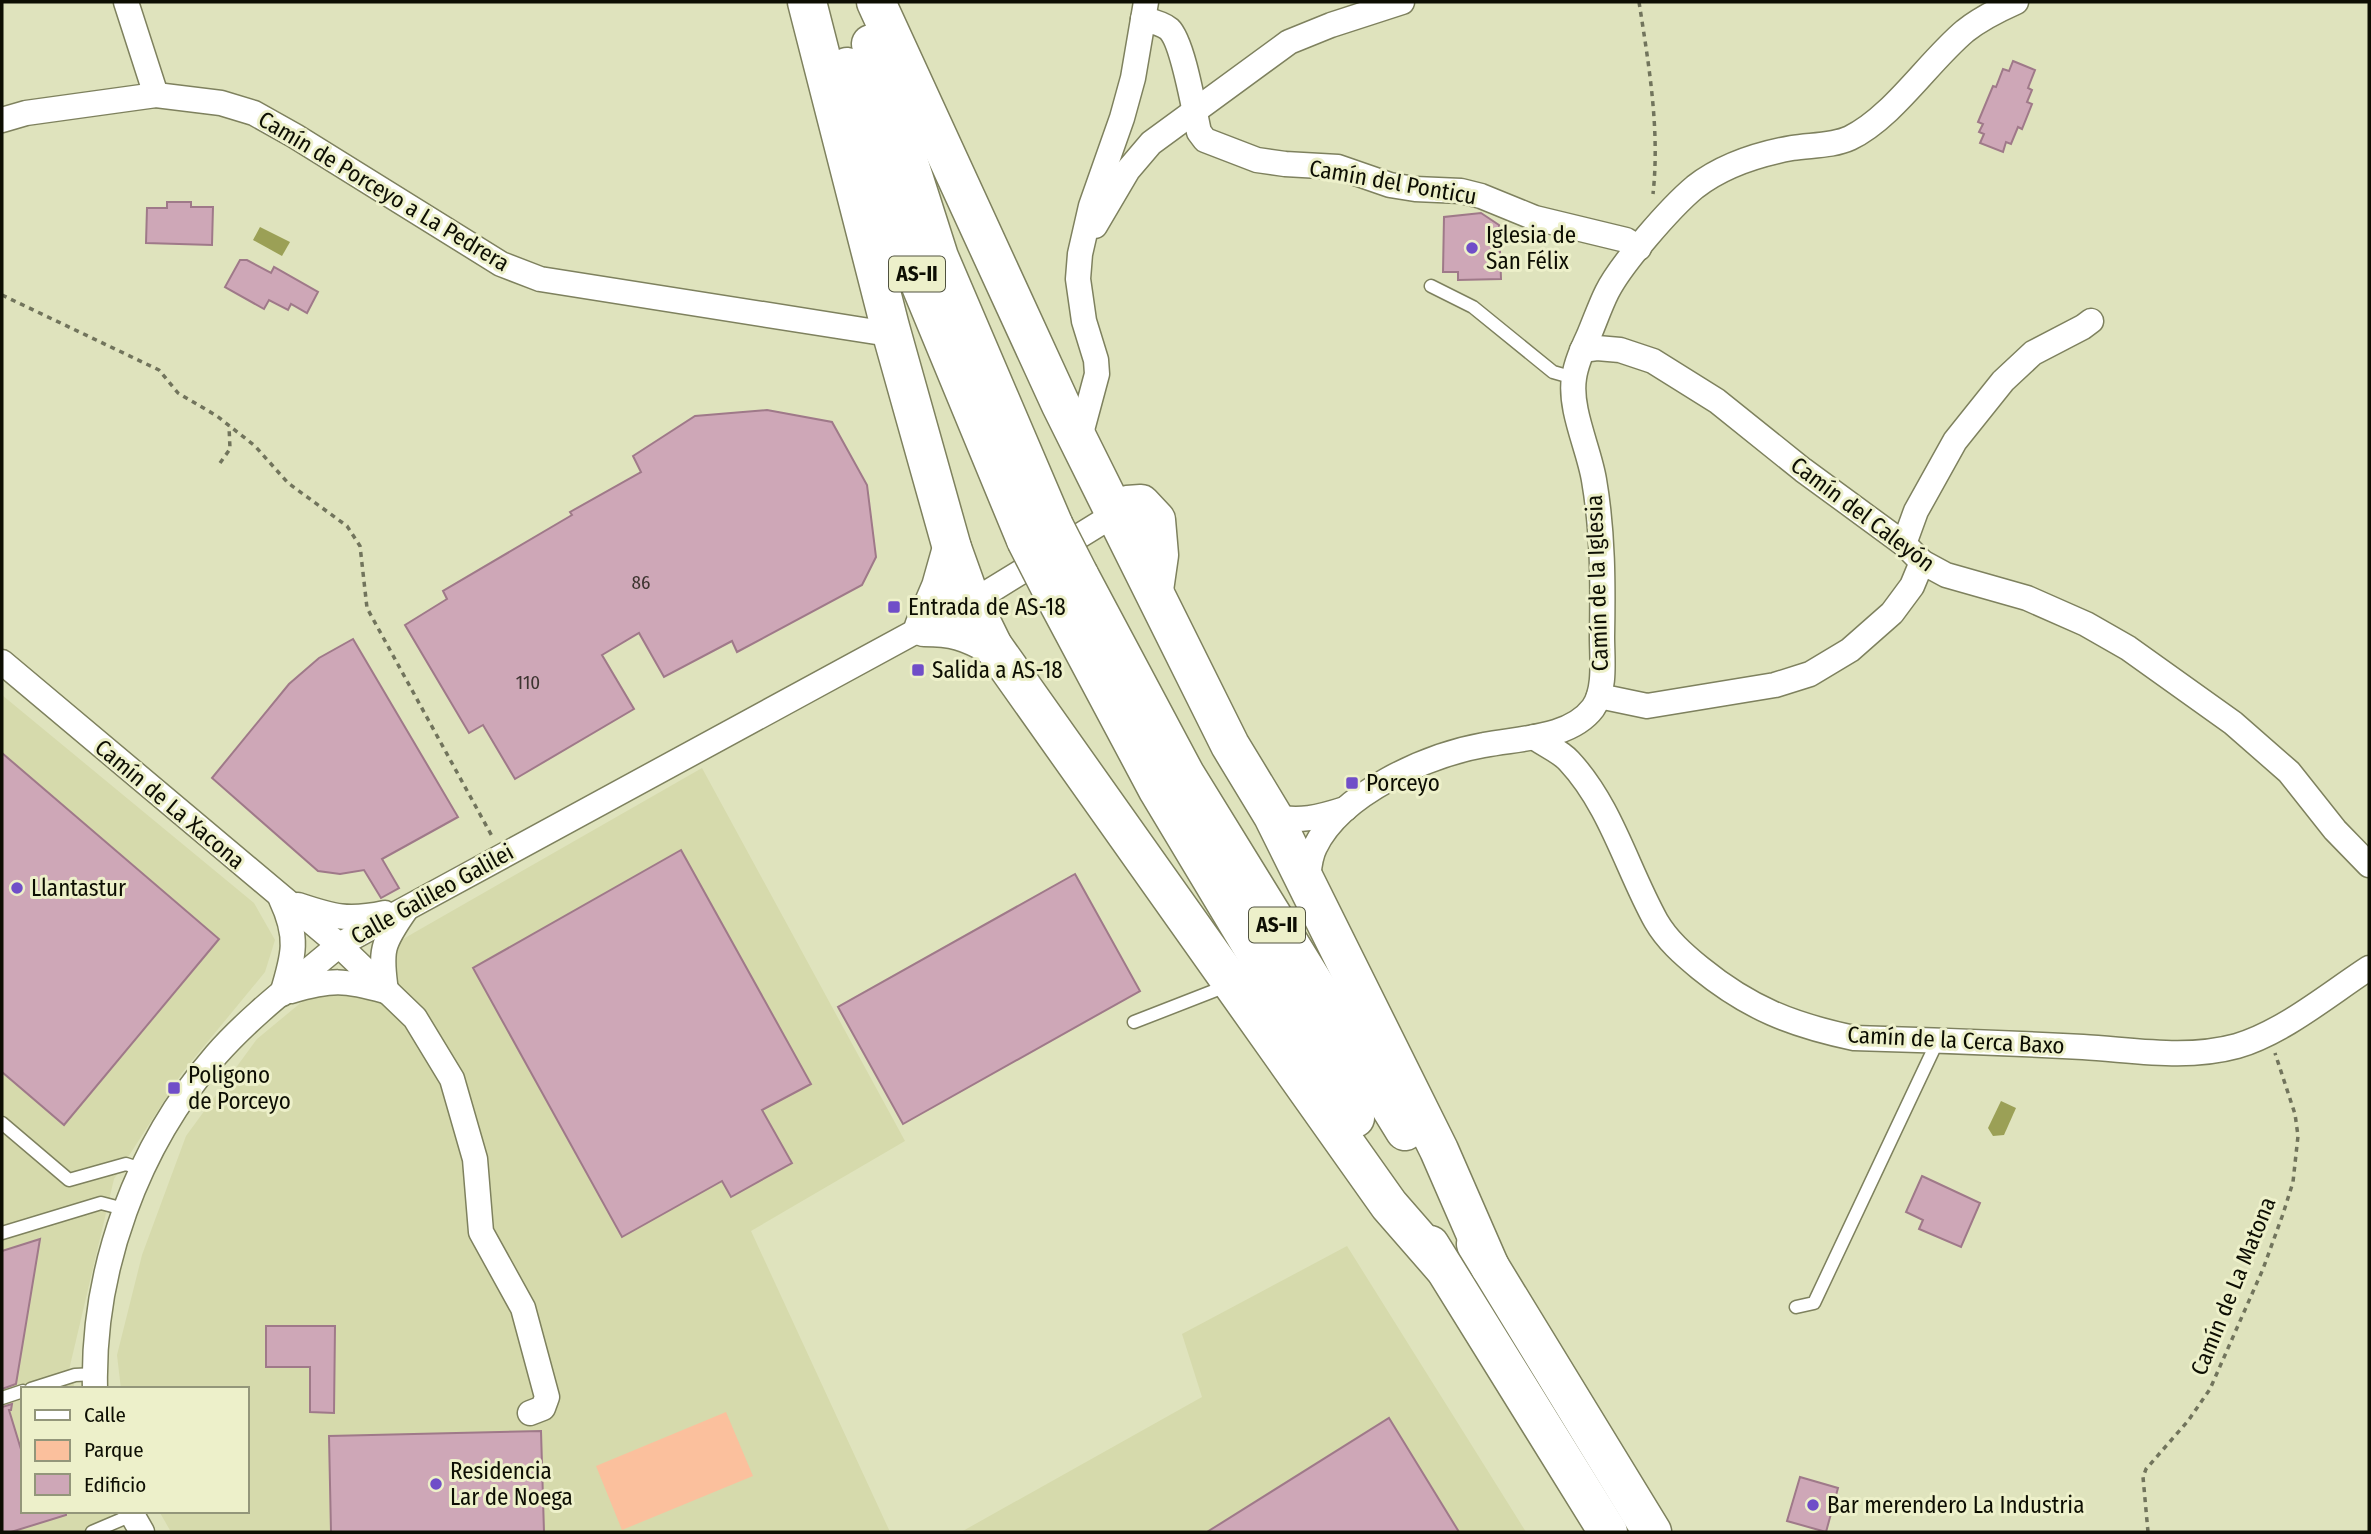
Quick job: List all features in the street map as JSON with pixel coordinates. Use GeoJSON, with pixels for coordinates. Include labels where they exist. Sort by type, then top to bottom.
{"type":"FeatureCollection","features":[{"type":"Feature","properties":{"kind":"highway"},"geometry":{"type":"LineString","coordinates":[[807,2],[890,327],[952,548],[980,596],[993,646],[1389,1205],[1443,1267]]}},
{"type":"Feature","properties":{"kind":"highway","name":"AS-II"},"geometry":{"type":"LineString","coordinates":[[826,2],[914,269],[1065,582],[1158,790],[1264,963],[1443,1267],[1608,1532]]}},
{"type":"Feature","properties":{"kind":"highway","name":"AS-II"},"geometry":{"type":"LineString","coordinates":[[858,2],[939,257],[1040,533]]}},
{"type":"Feature","properties":{"kind":"highway"},"geometry":{"type":"LineString","coordinates":[[876,2],[1061,405],[1115,514],[1127,505],[1141,504],[1156,520],[1159,555],[1154,590],[1230,745],[1244,790],[1282,831],[1439,1150],[1490,1267]]}},
{"type":"Feature","properties":{"kind":"highway"},"geometry":{"type":"LineString","coordinates":[[952,548],[942,587],[924,627],[952,627],[973,634],[993,646]]}},
{"type":"Feature","properties":{"kind":"highway","name":"AS-II"},"geometry":{"type":"LineString","coordinates":[[1065,582],[1652,1532]]}},
{"type":"Feature","properties":{"kind":"street"},"geometry":{"type":"LineString","coordinates":[[126,2],[156,95]]}},
{"type":"Feature","properties":{"kind":"street"},"geometry":{"type":"LineString","coordinates":[[1080,254],[1128,170],[1151,143],[1289,42],[1402,2]]}},
{"type":"Feature","properties":{"kind":"street","name":"Camín de la Iglesia"},"geometry":{"type":"LineString","coordinates":[[1282,831],[1290,821],[1318,817],[1345,808],[1405,769],[1450,752],[1556,732],[1574,723],[1592,709],[1599,696],[1603,604],[1599,521],[1594,479],[1574,396],[1574,378],[1582,350],[1608,290],[1639,248],[1695,187],[1722,170],[1754,158],[1790,148],[1851,138],[1877,119],[1965,32],[1989,15],[2016,2]]}},
{"type":"Feature","properties":{"kind":"street"},"geometry":{"type":"LineString","coordinates":[[1061,405],[1072,396],[1082,371],[1084,321],[1079,279],[1080,254],[1091,206],[1133,78],[1144,11]]}},
{"type":"Feature","properties":{"kind":"street","name":"Camín del Ponticu"},"geometry":{"type":"LineString","coordinates":[[1144,11],[1170,30],[1181,51],[1199,132],[1205,140],[1257,160],[1338,167],[1390,185],[1461,191],[1481,196],[1535,218],[1626,240],[1639,248]]}},
{"type":"Feature","properties":{"kind":"street","name":"Camín de Porceyo a La Pedrera"},"geometry":{"type":"LineString","coordinates":[[2,120],[26,113],[156,95],[221,103],[254,113],[501,264],[540,279],[876,332],[890,327]]}},
{"type":"Feature","properties":{"kind":"street"},"geometry":{"type":"LineString","coordinates":[[1079,440],[1097,374],[1097,360],[1084,321]]}},
{"type":"Feature","properties":{"kind":"street"},"geometry":{"type":"LineString","coordinates":[[1904,544],[1916,511],[1955,441],[2003,381],[2033,353],[2091,321]]}},
{"type":"Feature","properties":{"kind":"street","name":"Camín del Caleyón"},"geometry":{"type":"LineString","coordinates":[[1582,350],[1620,350],[1653,361],[1717,401],[1803,470],[1904,544],[1922,562],[1945,575],[2027,597],[2086,624],[2128,648],[2232,723],[2289,772],[2335,830],[2369,865]]}},
{"type":"Feature","properties":{"kind":"street","name":"Calle Galileo Galilei"},"geometry":{"type":"LineString","coordinates":[[95,1382],[101,1311],[124,1209],[141,1169],[183,1100],[215,1056],[247,1023],[339,945],[980,596],[1115,514]]}},
{"type":"Feature","properties":{"kind":"street"},"geometry":{"type":"LineString","coordinates":[[1599,696],[1647,706],[1774,685],[1810,674],[1850,650],[1892,613],[1912,586],[1922,562]]}},
{"type":"Feature","properties":{"kind":"street","name":"Camín de La Xacona"},"geometry":{"type":"LineString","coordinates":[[2,662],[339,945],[415,1018],[452,1079],[475,1159],[481,1232],[523,1308],[547,1396],[543,1408],[530,1413]]}},
{"type":"Feature","properties":{"kind":"street","name":"Camín de la Cerca Baxo"},"geometry":{"type":"LineString","coordinates":[[1534,737],[1567,759],[1595,795],[1657,923],[1674,945],[1721,985],[1772,1015],[1823,1031],[1854,1038],[1938,1040],[2172,1054],[2235,1046],[2266,1036],[2369,968]]}},
{"type":"Feature","properties":{"kind":"street","name":"Camín de la Iglesia"},"geometry":{"type":"LineString","coordinates":[[1282,831],[1327,828],[1345,808]]}},
{"type":"Feature","properties":{"kind":"street"},"geometry":{"type":"LineString","coordinates":[[281,899],[332,916],[359,919],[406,909]]}},
{"type":"Feature","properties":{"kind":"street"},"geometry":{"type":"LineString","coordinates":[[281,899],[292,922],[292,960],[282,994]]}},
{"type":"Feature","properties":{"kind":"street"},"geometry":{"type":"LineString","coordinates":[[282,994],[317,983],[350,981],[386,991],[382,964],[386,938],[406,909]]}},
{"type":"Feature","properties":{"kind":"lane"},"geometry":{"type":"LineString","coordinates":[[1432,286],[1473,307],[1553,372],[1574,378]]}},
{"type":"Feature","properties":{"kind":"lane"},"geometry":{"type":"LineString","coordinates":[[1134,1023],[1232,984]]}},
{"type":"Feature","properties":{"kind":"lane"},"geometry":{"type":"LineString","coordinates":[[1796,1307],[1814,1303],[1938,1040]]}},
{"type":"Feature","properties":{"kind":"lane"},"geometry":{"type":"LineString","coordinates":[[2,1123],[69,1180],[126,1164],[141,1169]]}},
{"type":"Feature","properties":{"kind":"lane"},"geometry":{"type":"LineString","coordinates":[[2,1233],[101,1203],[124,1209]]}},
{"type":"Feature","properties":{"kind":"lane"},"geometry":{"type":"LineString","coordinates":[[37,1387],[75,1375],[95,1382]]}},
{"type":"Feature","properties":{"kind":"lane"},"geometry":{"type":"LineString","coordinates":[[2,1398],[21,1392]]}},
{"type":"Feature","properties":{"kind":"lane"},"geometry":{"type":"LineString","coordinates":[[92,1532],[135,1520]]}},
{"type":"Feature","properties":{"kind":"path"},"geometry":{"type":"LineString","coordinates":[[1639,2],[1657,159],[1653,197]]}},
{"type":"Feature","properties":{"kind":"path"},"geometry":{"type":"LineString","coordinates":[[2,295],[159,370],[178,393],[229,425],[255,446],[288,483],[347,526],[360,546],[367,608],[494,840]]}},
{"type":"Feature","properties":{"kind":"path"},"geometry":{"type":"LineString","coordinates":[[220,463],[230,449],[229,425]]}},
{"type":"Feature","properties":{"kind":"path","name":"Camín de La Matona"},"geometry":{"type":"LineString","coordinates":[[2148,1532],[2143,1477],[2146,1469],[2181,1429],[2210,1389],[2263,1269],[2293,1182],[2298,1136],[2295,1114],[2276,1055],[2266,1036]]}},
{"type":"Feature","properties":{"kind":"shaded area"},"geometry":{"type":"Polygon","coordinates":[[[260,227],[290,242],[282,256],[253,240],[260,227]]]}},
{"type":"Feature","properties":{"kind":"shaded area"},"geometry":{"type":"Polygon","coordinates":[[[2,695],[254,903],[275,940],[265,972],[182,1073],[114,1179],[69,1370],[74,1387],[21,1387],[21,1513],[110,1513],[115,1532],[2,1532],[2,695]]]}},
{"type":"Feature","properties":{"kind":"shaded area"},"geometry":{"type":"Polygon","coordinates":[[[702,768],[905,1141],[751,1231],[890,1532],[171,1532],[160,1513],[248,1513],[248,1387],[121,1387],[117,1355],[142,1255],[186,1136],[257,1039],[321,986],[702,768]]]}},
{"type":"Feature","properties":{"kind":"shaded area"},"geometry":{"type":"Polygon","coordinates":[[[2001,1101],[2016,1108],[2004,1135],[1993,1136],[1988,1128],[2001,1101]]]}},
{"type":"Feature","properties":{"kind":"shaded area"},"geometry":{"type":"Polygon","coordinates":[[[1347,1246],[1526,1532],[961,1532],[1202,1397],[1182,1334],[1347,1246]]]}},
{"type":"Feature","properties":{"kind":"green space"},"geometry":{"type":"Polygon","coordinates":[[[726,1412],[753,1476],[622,1530],[596,1466],[726,1412]]]}},
{"type":"Feature","properties":{"kind":"building"},"geometry":{"type":"Polygon","coordinates":[[[2013,61],[2035,70],[2028,88],[2032,90],[2027,102],[2032,104],[2022,129],[2018,127],[2011,144],[2006,142],[2003,152],[1980,143],[1984,134],[1979,132],[1983,124],[1978,122],[1993,86],[1996,87],[2003,69],[2009,71],[2013,61]]]}},
{"type":"Feature","properties":{"kind":"building"},"geometry":{"type":"Polygon","coordinates":[[[167,202],[191,202],[191,207],[213,207],[212,245],[146,243],[147,208],[167,208],[167,202]]]}},
{"type":"Feature","properties":{"kind":"building","name":"Iglesia de San Félix"},"geometry":{"type":"Polygon","coordinates":[[[1481,213],[1499,225],[1501,279],[1458,280],[1458,272],[1443,272],[1444,217],[1481,213]]]}},
{"type":"Feature","properties":{"kind":"building"},"geometry":{"type":"Polygon","coordinates":[[[240,260],[247,260],[271,273],[274,267],[318,292],[307,313],[291,304],[288,310],[269,300],[264,309],[225,287],[240,260]]]}},
{"type":"Feature","properties":{"kind":"building"},"geometry":{"type":"Polygon","coordinates":[[[767,410],[832,422],[867,485],[876,557],[862,585],[737,652],[732,641],[664,677],[639,633],[602,655],[634,709],[515,779],[483,725],[469,733],[405,625],[447,599],[443,591],[572,515],[570,512],[641,472],[633,456],[695,416],[767,410]]]}},
{"type":"Feature","properties":{"kind":"building"},"geometry":{"type":"Polygon","coordinates":[[[353,639],[458,817],[382,859],[399,888],[381,898],[364,870],[340,874],[318,871],[212,778],[289,684],[319,658],[353,639]]]}},
{"type":"Feature","properties":{"kind":"building"},"geometry":{"type":"Polygon","coordinates":[[[2,753],[219,939],[64,1125],[2,1072],[2,753]]]}},
{"type":"Feature","properties":{"kind":"building"},"geometry":{"type":"Polygon","coordinates":[[[681,850],[811,1084],[762,1110],[792,1163],[731,1197],[722,1181],[622,1237],[473,968],[681,850]]]}},
{"type":"Feature","properties":{"kind":"building"},"geometry":{"type":"Polygon","coordinates":[[[1075,874],[1140,991],[903,1124],[838,1007],[1075,874]]]}},
{"type":"Feature","properties":{"kind":"building"},"geometry":{"type":"Polygon","coordinates":[[[1922,1176],[1980,1203],[1961,1247],[1919,1229],[1923,1220],[1906,1212],[1922,1176]]]}},
{"type":"Feature","properties":{"kind":"building"},"geometry":{"type":"Polygon","coordinates":[[[40,1239],[16,1384],[2,1389],[2,1251],[40,1239]]]}},
{"type":"Feature","properties":{"kind":"building"},"geometry":{"type":"Polygon","coordinates":[[[266,1326],[335,1326],[334,1413],[310,1412],[310,1367],[266,1367],[266,1326]]]}},
{"type":"Feature","properties":{"kind":"building"},"geometry":{"type":"Polygon","coordinates":[[[12,1404],[9,1410],[21,1449],[21,1513],[66,1515],[11,1532],[2,1532],[2,1407],[12,1404]]]}},
{"type":"Feature","properties":{"kind":"building"},"geometry":{"type":"Polygon","coordinates":[[[1389,1418],[1459,1532],[1207,1532],[1389,1418]]]}},
{"type":"Feature","properties":{"kind":"building","name":"Residencia Lar de Noega"},"geometry":{"type":"Polygon","coordinates":[[[541,1431],[544,1532],[331,1532],[329,1436],[541,1431]]]}},
{"type":"Feature","properties":{"kind":"building","name":"Bar merendero La Industria"},"geometry":{"type":"Polygon","coordinates":[[[1800,1477],[1838,1488],[1826,1532],[1787,1521],[1800,1477]]]}},
{"type":"Feature","properties":{"kind":"place","name":"Iglesia de San Félix"},"geometry":{"type":"Point","coordinates":[1472,248]}},
{"type":"Feature","properties":{"kind":"place","name":"Entrada de AS-18"},"geometry":{"type":"Point","coordinates":[894,607]}},
{"type":"Feature","properties":{"kind":"place","name":"Salida a AS-18"},"geometry":{"type":"Point","coordinates":[918,670]}},
{"type":"Feature","properties":{"kind":"place","name":"Porceyo"},"geometry":{"type":"Point","coordinates":[1352,783]}},
{"type":"Feature","properties":{"kind":"place","name":"Llantastur"},"geometry":{"type":"Point","coordinates":[17,888]}},
{"type":"Feature","properties":{"kind":"place","name":"Poligono de Porceyo"},"geometry":{"type":"Point","coordinates":[174,1088]}},
{"type":"Feature","properties":{"kind":"place","name":"Residencia Lar de Noega"},"geometry":{"type":"Point","coordinates":[436,1484]}},
{"type":"Feature","properties":{"kind":"place","name":"Bar merendero La Industria"},"geometry":{"type":"Point","coordinates":[1813,1505]}}]}
